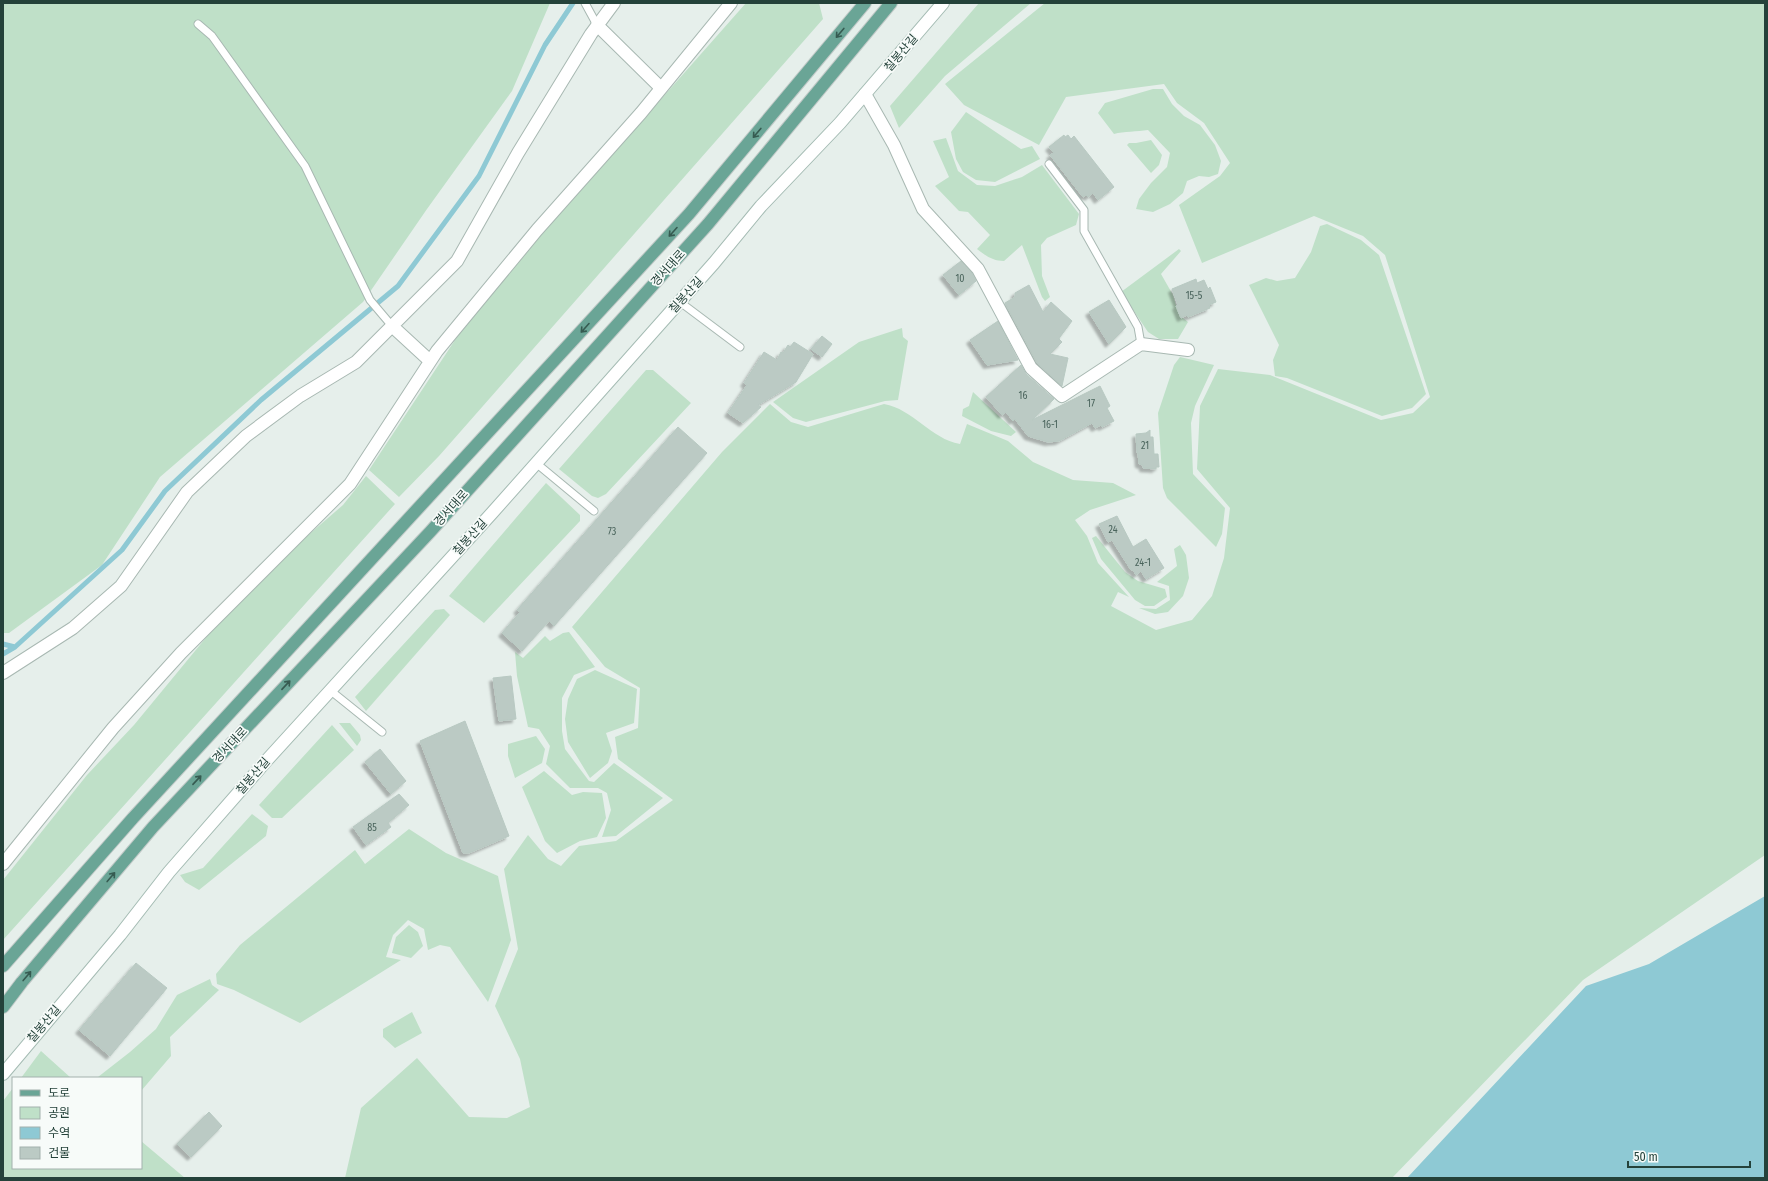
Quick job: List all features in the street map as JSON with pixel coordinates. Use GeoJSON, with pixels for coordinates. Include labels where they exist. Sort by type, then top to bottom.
{"type":"FeatureCollection","features":[{"type":"Feature","properties":{"kind":"main road","name":"경서대로"},"geometry":{"type":"LineString","coordinates":[[3,966],[134,818],[689,214],[865,3]]}},
{"type":"Feature","properties":{"kind":"main road","name":"경서대로"},"geometry":{"type":"LineString","coordinates":[[3,1007],[22,982],[153,827],[430,532],[708,224],[891,3]]}},
{"type":"Feature","properties":{"kind":"street"},"geometry":{"type":"LineString","coordinates":[[3,673],[73,628],[121,586],[187,492],[246,436],[300,396],[356,362],[456,261],[518,154],[597,25],[614,3]]}},
{"type":"Feature","properties":{"kind":"street"},"geometry":{"type":"LineString","coordinates":[[3,864],[113,728],[181,653],[350,484],[370,456],[430,361],[537,230],[661,88],[731,3]]}},
{"type":"Feature","properties":{"kind":"street","name":"칠봉산길"},"geometry":{"type":"LineString","coordinates":[[3,1074],[120,935],[169,872],[267,760],[331,691],[680,302],[761,206],[840,123],[943,3]]}},
{"type":"Feature","properties":{"kind":"street"},"geometry":{"type":"LineString","coordinates":[[597,25],[661,88]]}},
{"type":"Feature","properties":{"kind":"street"},"geometry":{"type":"LineString","coordinates":[[865,94],[894,145],[924,209],[978,269],[1031,368],[1062,396],[1141,344],[1188,350]]}},
{"type":"Feature","properties":{"kind":"street"},"geometry":{"type":"LineString","coordinates":[[392,326],[430,361]]}},
{"type":"Feature","properties":{"kind":"lane"},"geometry":{"type":"LineString","coordinates":[[585,3],[597,25]]}},
{"type":"Feature","properties":{"kind":"lane"},"geometry":{"type":"LineString","coordinates":[[198,24],[212,36],[305,166],[370,300],[392,326]]}},
{"type":"Feature","properties":{"kind":"lane"},"geometry":{"type":"LineString","coordinates":[[1049,164],[1084,210],[1084,231],[1138,326],[1141,344]]}},
{"type":"Feature","properties":{"kind":"lane"},"geometry":{"type":"LineString","coordinates":[[680,302],[740,347]]}},
{"type":"Feature","properties":{"kind":"lane"},"geometry":{"type":"LineString","coordinates":[[536,463],[594,511]]}},
{"type":"Feature","properties":{"kind":"lane"},"geometry":{"type":"LineString","coordinates":[[331,691],[382,732]]}},
{"type":"Feature","properties":{"kind":"green space"},"geometry":{"type":"Polygon","coordinates":[[[3,3],[550,3],[512,91],[427,209],[363,302],[160,477],[102,565],[9,633],[3,633],[3,3]]]}},
{"type":"Feature","properties":{"kind":"green space"},"geometry":{"type":"Polygon","coordinates":[[[746,3],[819,3],[823,19],[439,456],[399,497],[369,470],[465,325],[518,261],[746,3]]]}},
{"type":"Feature","properties":{"kind":"green space"},"geometry":{"type":"Polygon","coordinates":[[[979,3],[1031,3],[945,76],[899,128],[890,106],[979,3]]]}},
{"type":"Feature","properties":{"kind":"green space"},"geometry":{"type":"Polygon","coordinates":[[[1045,3],[1765,3],[1765,855],[1583,980],[1392,1178],[345,1178],[361,1108],[417,1058],[469,1117],[507,1118],[530,1107],[520,1059],[495,1006],[518,949],[504,869],[528,835],[548,859],[561,866],[579,846],[616,841],[673,800],[618,759],[615,737],[638,728],[640,688],[605,667],[572,627],[722,452],[770,404],[791,422],[808,427],[884,404],[904,412],[940,436],[960,444],[967,424],[1008,441],[1033,462],[1073,480],[1113,483],[1136,495],[1090,510],[1075,520],[1087,536],[1098,563],[1129,597],[1118,592],[1111,606],[1156,630],[1192,620],[1212,596],[1224,558],[1230,508],[1197,469],[1200,406],[1218,369],[1270,375],[1381,420],[1413,413],[1430,397],[1385,255],[1363,236],[1314,216],[1202,263],[1179,205],[1220,176],[1230,163],[1204,123],[1177,103],[1164,84],[1066,97],[1039,145],[964,105],[945,84],[1045,3]]]}},
{"type":"Feature","properties":{"kind":"green space"},"geometry":{"type":"Polygon","coordinates":[[[1153,89],[1163,89],[1172,104],[1184,116],[1200,125],[1215,145],[1221,161],[1218,174],[1209,177],[1199,176],[1187,181],[1183,193],[1170,204],[1153,212],[1136,209],[1139,199],[1151,183],[1167,167],[1170,153],[1148,130],[1114,134],[1098,113],[1105,103],[1153,89]]]}},
{"type":"Feature","properties":{"kind":"green space"},"geometry":{"type":"Polygon","coordinates":[[[966,112],[1021,149],[1032,146],[1040,159],[995,182],[976,180],[963,172],[956,159],[951,132],[966,112]]]}},
{"type":"Feature","properties":{"kind":"green space"},"geometry":{"type":"Polygon","coordinates":[[[946,138],[958,171],[977,185],[995,186],[1022,177],[1042,165],[1079,214],[1076,225],[1047,238],[1041,245],[1042,276],[1050,297],[1045,301],[1042,297],[1022,245],[1004,261],[990,258],[983,254],[977,249],[990,235],[968,212],[959,211],[935,186],[949,177],[933,141],[946,138]]]}},
{"type":"Feature","properties":{"kind":"green space"},"geometry":{"type":"Polygon","coordinates":[[[1151,140],[1162,155],[1159,165],[1151,173],[1127,145],[1129,143],[1151,140]]]}},
{"type":"Feature","properties":{"kind":"green space"},"geometry":{"type":"Polygon","coordinates":[[[1327,224],[1361,240],[1379,255],[1426,394],[1412,408],[1382,416],[1287,378],[1275,376],[1273,360],[1279,345],[1249,285],[1266,278],[1277,281],[1295,278],[1311,252],[1320,226],[1327,224]]]}},
{"type":"Feature","properties":{"kind":"green space"},"geometry":{"type":"Polygon","coordinates":[[[1179,249],[1181,251],[1161,274],[1173,295],[1179,315],[1188,322],[1178,339],[1159,339],[1148,332],[1121,292],[1179,249]]]}},
{"type":"Feature","properties":{"kind":"green space"},"geometry":{"type":"Polygon","coordinates":[[[902,328],[903,337],[908,341],[898,400],[885,401],[806,422],[793,418],[773,402],[859,342],[902,328]]]}},
{"type":"Feature","properties":{"kind":"green space"},"geometry":{"type":"Polygon","coordinates":[[[1180,357],[1214,365],[1195,406],[1191,423],[1193,474],[1225,508],[1222,534],[1216,547],[1167,498],[1163,488],[1158,413],[1174,365],[1180,357]]]}},
{"type":"Feature","properties":{"kind":"green space"},"geometry":{"type":"Polygon","coordinates":[[[646,370],[653,370],[691,403],[606,494],[598,498],[592,496],[559,469],[646,370]]]}},
{"type":"Feature","properties":{"kind":"green space"},"geometry":{"type":"Polygon","coordinates":[[[973,392],[1016,432],[1011,436],[991,431],[962,416],[963,409],[969,406],[973,392]]]}},
{"type":"Feature","properties":{"kind":"green space"},"geometry":{"type":"Polygon","coordinates":[[[366,476],[395,504],[3,940],[3,880],[87,775],[134,725],[237,600],[343,505],[366,476]]]}},
{"type":"Feature","properties":{"kind":"green space"},"geometry":{"type":"Polygon","coordinates":[[[546,483],[580,515],[580,521],[484,623],[449,596],[546,483]]]}},
{"type":"Feature","properties":{"kind":"green space"},"geometry":{"type":"Polygon","coordinates":[[[1096,536],[1125,572],[1138,581],[1165,589],[1167,597],[1154,606],[1145,606],[1135,600],[1101,559],[1092,538],[1096,536]]]}},
{"type":"Feature","properties":{"kind":"green space"},"geometry":{"type":"Polygon","coordinates":[[[1180,545],[1186,555],[1189,578],[1183,596],[1168,612],[1155,614],[1139,608],[1156,609],[1170,600],[1169,586],[1157,582],[1177,566],[1174,549],[1180,545]]]}},
{"type":"Feature","properties":{"kind":"green space"},"geometry":{"type":"Polygon","coordinates":[[[444,609],[450,615],[366,711],[355,697],[435,610],[444,609]]]}},
{"type":"Feature","properties":{"kind":"green space"},"geometry":{"type":"Polygon","coordinates":[[[569,632],[595,667],[574,675],[562,698],[562,731],[565,749],[589,781],[594,782],[614,763],[663,798],[616,836],[602,837],[611,810],[607,793],[598,788],[570,788],[546,764],[550,746],[539,729],[528,727],[517,676],[515,652],[523,658],[545,636],[550,641],[563,633],[569,632]]]}},
{"type":"Feature","properties":{"kind":"green space"},"geometry":{"type":"Polygon","coordinates":[[[595,670],[637,689],[634,723],[606,733],[612,751],[608,763],[590,778],[568,742],[565,719],[568,699],[577,679],[595,670]]]}},
{"type":"Feature","properties":{"kind":"green space"},"geometry":{"type":"Polygon","coordinates":[[[339,723],[350,723],[360,735],[361,740],[357,746],[339,723]]]}},
{"type":"Feature","properties":{"kind":"green space"},"geometry":{"type":"Polygon","coordinates":[[[332,725],[354,750],[282,818],[272,818],[259,805],[332,725]]]}},
{"type":"Feature","properties":{"kind":"green space"},"geometry":{"type":"Polygon","coordinates":[[[536,736],[545,749],[542,763],[515,778],[508,756],[508,744],[536,736]]]}},
{"type":"Feature","properties":{"kind":"green space"},"geometry":{"type":"Polygon","coordinates":[[[544,771],[572,795],[583,792],[602,793],[606,818],[597,837],[580,841],[557,853],[545,841],[522,787],[544,771]]]}},
{"type":"Feature","properties":{"kind":"green space"},"geometry":{"type":"Polygon","coordinates":[[[252,814],[268,826],[266,836],[199,890],[185,882],[180,875],[203,868],[252,814]]]}},
{"type":"Feature","properties":{"kind":"green space"},"geometry":{"type":"Polygon","coordinates":[[[409,829],[446,853],[498,876],[511,940],[488,1002],[450,947],[440,945],[428,950],[424,929],[408,920],[393,935],[386,957],[401,960],[300,1023],[234,990],[217,984],[216,974],[240,945],[355,850],[365,864],[409,829]]]}},
{"type":"Feature","properties":{"kind":"green space"},"geometry":{"type":"Polygon","coordinates":[[[409,925],[418,932],[423,946],[411,958],[392,953],[396,937],[409,925]]]}},
{"type":"Feature","properties":{"kind":"green space"},"geometry":{"type":"Polygon","coordinates":[[[210,979],[212,985],[219,990],[170,1037],[171,1056],[142,1090],[142,1077],[98,1077],[156,1029],[177,995],[210,979]]]}},
{"type":"Feature","properties":{"kind":"green space"},"geometry":{"type":"Polygon","coordinates":[[[412,1012],[422,1033],[395,1048],[383,1037],[383,1029],[412,1012]]]}},
{"type":"Feature","properties":{"kind":"green space"},"geometry":{"type":"Polygon","coordinates":[[[41,1051],[70,1077],[22,1077],[41,1051]]]}},
{"type":"Feature","properties":{"kind":"green space"},"geometry":{"type":"Polygon","coordinates":[[[12,1089],[12,1169],[142,1169],[142,1142],[185,1178],[3,1178],[3,1101],[12,1089]]]}},
{"type":"Feature","properties":{"kind":"water"},"geometry":{"type":"Polygon","coordinates":[[[1765,896],[1765,1178],[1407,1178],[1586,986],[1649,964],[1765,896]]]}},
{"type":"Feature","properties":{"kind":"building"},"geometry":{"type":"Polygon","coordinates":[[[1064,135],[1065,137],[1068,135],[1071,139],[1074,136],[1114,187],[1098,200],[1093,193],[1088,197],[1086,195],[1083,197],[1050,155],[1054,153],[1049,147],[1064,135]]]}},
{"type":"Feature","properties":{"kind":"building"},"geometry":{"type":"Polygon","coordinates":[[[961,261],[972,273],[976,281],[959,295],[943,275],[961,261]]]}},
{"type":"Feature","properties":{"kind":"building"},"geometry":{"type":"Polygon","coordinates":[[[1196,279],[1197,283],[1204,280],[1208,289],[1210,287],[1216,302],[1209,305],[1210,308],[1188,317],[1187,315],[1181,318],[1176,306],[1178,305],[1172,289],[1196,279]]]}},
{"type":"Feature","properties":{"kind":"building"},"geometry":{"type":"Polygon","coordinates":[[[1029,285],[1043,312],[1051,302],[1072,321],[1059,339],[1062,342],[1050,354],[1068,358],[1062,386],[1037,363],[1005,303],[1015,297],[1015,293],[1029,285]]]}},
{"type":"Feature","properties":{"kind":"building"},"geometry":{"type":"Polygon","coordinates":[[[1109,300],[1126,327],[1109,344],[1089,312],[1109,300]]]}},
{"type":"Feature","properties":{"kind":"building"},"geometry":{"type":"Polygon","coordinates":[[[998,321],[1018,360],[987,365],[970,340],[998,321]]]}},
{"type":"Feature","properties":{"kind":"building"},"geometry":{"type":"Polygon","coordinates":[[[822,336],[832,344],[822,357],[811,349],[822,336]]]}},
{"type":"Feature","properties":{"kind":"building"},"geometry":{"type":"Polygon","coordinates":[[[794,342],[813,354],[796,382],[758,405],[761,407],[743,423],[728,413],[747,385],[744,383],[764,352],[777,360],[781,352],[783,353],[788,345],[790,347],[794,342]]]}},
{"type":"Feature","properties":{"kind":"building"},"geometry":{"type":"Polygon","coordinates":[[[1021,365],[1026,374],[1054,399],[1032,420],[1100,386],[1110,406],[1107,408],[1114,421],[1102,427],[1101,425],[1095,428],[1092,423],[1059,441],[1048,442],[1028,436],[1015,419],[1013,421],[1006,412],[1002,415],[986,397],[1021,365]]]}},
{"type":"Feature","properties":{"kind":"building"},"geometry":{"type":"Polygon","coordinates":[[[678,427],[707,453],[554,626],[549,621],[522,651],[502,633],[520,612],[517,610],[678,427]]]}},
{"type":"Feature","properties":{"kind":"building"},"geometry":{"type":"Polygon","coordinates":[[[1150,430],[1150,437],[1153,437],[1154,454],[1158,454],[1159,467],[1156,467],[1156,469],[1143,468],[1143,465],[1139,464],[1137,453],[1136,434],[1146,433],[1150,430]]]}},
{"type":"Feature","properties":{"kind":"building"},"geometry":{"type":"Polygon","coordinates":[[[1117,516],[1133,547],[1146,539],[1164,568],[1146,579],[1141,571],[1136,575],[1133,570],[1131,570],[1112,540],[1108,542],[1099,524],[1117,516]]]}},
{"type":"Feature","properties":{"kind":"building"},"geometry":{"type":"Polygon","coordinates":[[[511,676],[516,719],[499,721],[493,678],[511,676]]]}},
{"type":"Feature","properties":{"kind":"building"},"geometry":{"type":"Polygon","coordinates":[[[465,721],[509,836],[469,853],[463,853],[420,741],[465,721]]]}},
{"type":"Feature","properties":{"kind":"building"},"geometry":{"type":"Polygon","coordinates":[[[380,749],[406,781],[391,794],[365,762],[380,749]]]}},
{"type":"Feature","properties":{"kind":"building"},"geometry":{"type":"Polygon","coordinates":[[[399,794],[409,805],[388,823],[391,827],[366,845],[353,827],[399,794]]]}},
{"type":"Feature","properties":{"kind":"building"},"geometry":{"type":"Polygon","coordinates":[[[136,963],[167,988],[110,1056],[79,1030],[136,963]]]}},
{"type":"Feature","properties":{"kind":"building"},"geometry":{"type":"Polygon","coordinates":[[[209,1112],[222,1126],[191,1157],[177,1144],[209,1112]]]}},
{"type":"Feature","properties":{"kind":"waterway"},"geometry":{"type":"LineString","coordinates":[[3,654],[15,647],[122,550],[165,491],[261,400],[398,286],[479,176],[545,45],[573,3]]}},
{"type":"Feature","properties":{"kind":"waterway"},"geometry":{"type":"LineString","coordinates":[[3,644],[15,647]]}}]}
